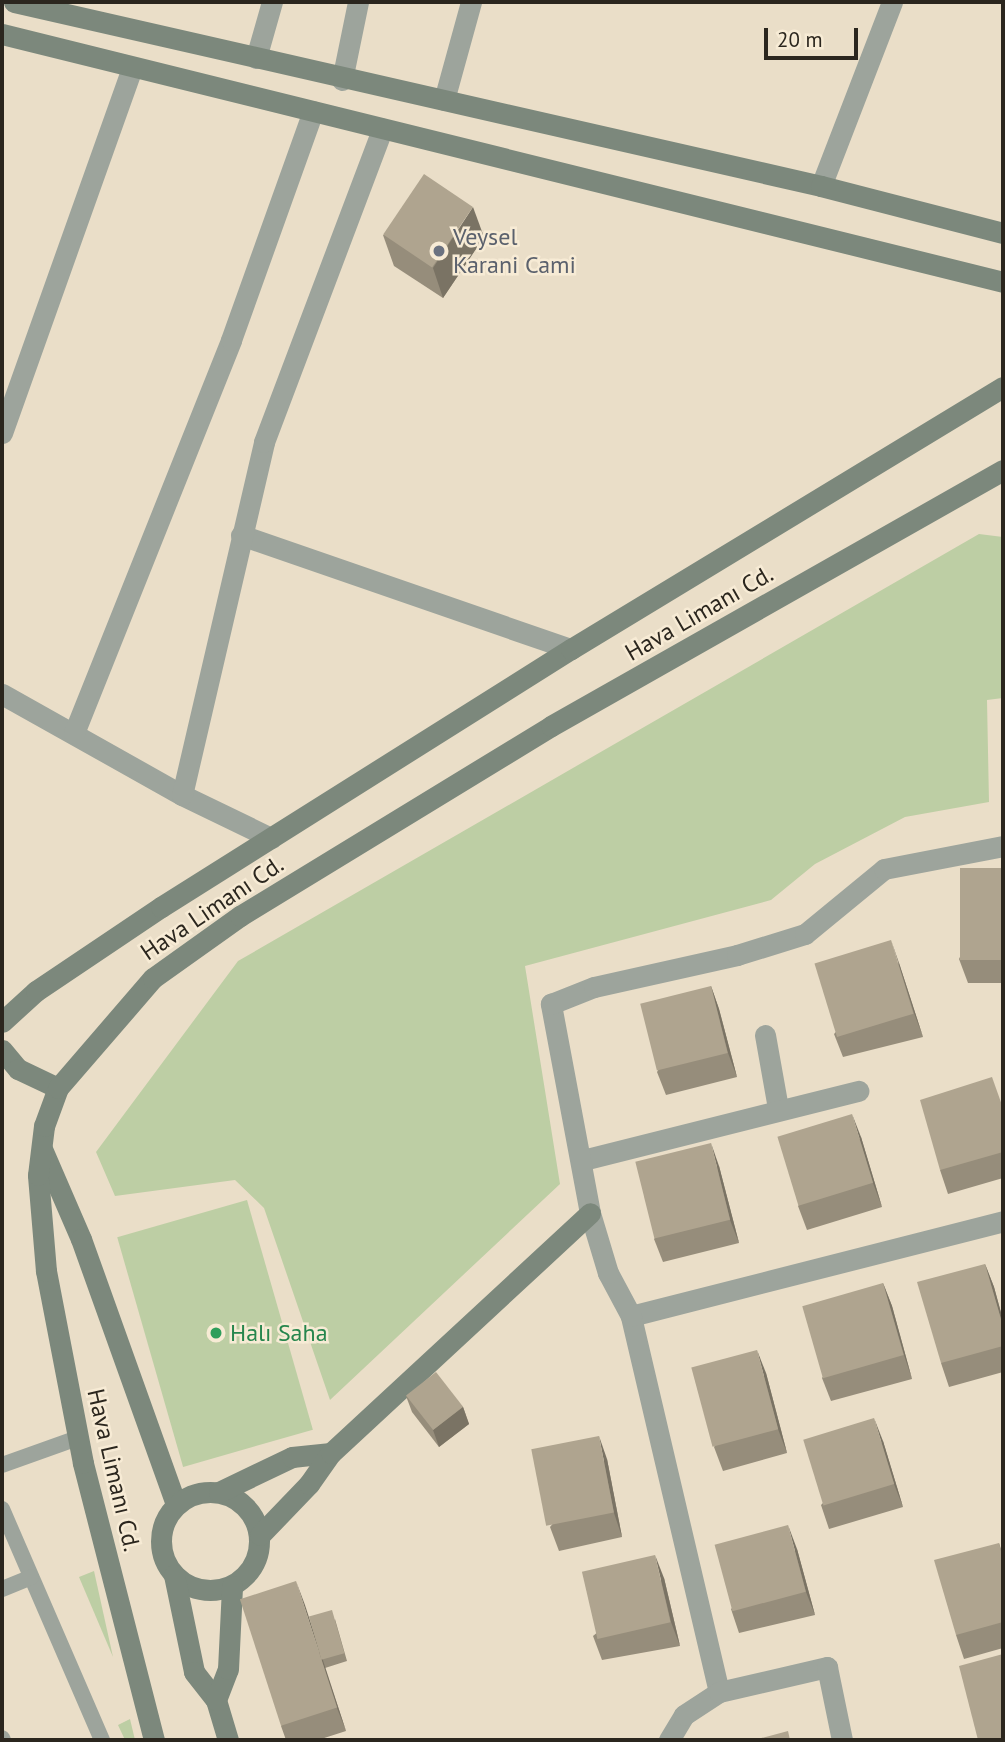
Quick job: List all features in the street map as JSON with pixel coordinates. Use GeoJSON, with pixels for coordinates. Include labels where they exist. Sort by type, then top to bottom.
{"type":"FeatureCollection","features":[{"type":"Feature","properties":{"kind":"street"},"geometry":{"type":"LineString","coordinates":[[256,58],[272,2]]}},
{"type":"Feature","properties":{"kind":"street"},"geometry":{"type":"LineString","coordinates":[[342,80],[358,2]]}},
{"type":"Feature","properties":{"kind":"street"},"geometry":{"type":"LineString","coordinates":[[444,100],[471,2]]}},
{"type":"Feature","properties":{"kind":"street"},"geometry":{"type":"LineString","coordinates":[[821,186],[892,2]]}},
{"type":"Feature","properties":{"kind":"street"},"geometry":{"type":"LineString","coordinates":[[26,3],[342,80],[444,100],[821,186],[1003,233]]}},
{"type":"Feature","properties":{"kind":"street"},"geometry":{"type":"LineString","coordinates":[[2,34],[1003,282]]}},
{"type":"Feature","properties":{"kind":"street"},"geometry":{"type":"LineString","coordinates":[[2,433],[132,68]]}},
{"type":"Feature","properties":{"kind":"street"},"geometry":{"type":"LineString","coordinates":[[74,733],[231,340],[313,111]]}},
{"type":"Feature","properties":{"kind":"street"},"geometry":{"type":"LineString","coordinates":[[182,795],[264,442],[382,129]]}},
{"type":"Feature","properties":{"kind":"street","name":"Hava Limanı Cd."},"geometry":{"type":"LineString","coordinates":[[2,1022],[36,991],[271,838],[571,649],[1003,387]]}},
{"type":"Feature","properties":{"kind":"street","name":"Hava Limanı Cd."},"geometry":{"type":"LineString","coordinates":[[154,1740],[78,1438],[46,1270],[38,1175],[41,1147],[58,1088],[153,978],[240,916],[551,726],[1003,470]]}},
{"type":"Feature","properties":{"kind":"street"},"geometry":{"type":"LineString","coordinates":[[241,535],[571,649]]}},
{"type":"Feature","properties":{"kind":"street"},"geometry":{"type":"LineString","coordinates":[[2,694],[182,795],[271,838]]}},
{"type":"Feature","properties":{"kind":"street"},"geometry":{"type":"LineString","coordinates":[[719,1692],[631,1316],[608,1273],[590,1213],[583,1160],[551,1004],[594,987],[737,955],[805,934],[884,869],[1003,846]]}},
{"type":"Feature","properties":{"kind":"street"},"geometry":{"type":"LineString","coordinates":[[765,1035],[778,1108]]}},
{"type":"Feature","properties":{"kind":"street"},"geometry":{"type":"LineString","coordinates":[[2,1050],[18,1069],[58,1088]]}},
{"type":"Feature","properties":{"kind":"street"},"geometry":{"type":"LineString","coordinates":[[583,1160],[778,1108],[858,1091]]}},
{"type":"Feature","properties":{"kind":"street"},"geometry":{"type":"LineString","coordinates":[[41,1147],[81,1239],[176,1505]]}},
{"type":"Feature","properties":{"kind":"street"},"geometry":{"type":"LineString","coordinates":[[174,1575],[201,1590],[232,1586],[254,1565],[260,1535],[309,1484],[331,1453],[590,1213]]}},
{"type":"Feature","properties":{"kind":"street"},"geometry":{"type":"LineString","coordinates":[[631,1316],[1003,1221]]}},
{"type":"Feature","properties":{"kind":"street"},"geometry":{"type":"LineString","coordinates":[[228,1740],[216,1700],[194,1672],[174,1575],[165,1562],[161,1540],[166,1517],[188,1496],[219,1492],[292,1457],[331,1453]]}},
{"type":"Feature","properties":{"kind":"street"},"geometry":{"type":"LineString","coordinates":[[219,1492],[246,1507],[260,1535]]}},
{"type":"Feature","properties":{"kind":"street"},"geometry":{"type":"LineString","coordinates":[[216,1700],[228,1669],[232,1586]]}},
{"type":"Feature","properties":{"kind":"street"},"geometry":{"type":"LineString","coordinates":[[669,1740],[684,1715],[719,1692],[827,1667],[842,1740]]}},
{"type":"Feature","properties":{"kind":"lane"},"geometry":{"type":"LineString","coordinates":[[2,1465],[78,1438]]}},
{"type":"Feature","properties":{"kind":"lane"},"geometry":{"type":"LineString","coordinates":[[2,1509],[102,1740]]}},
{"type":"Feature","properties":{"kind":"lane"},"geometry":{"type":"LineString","coordinates":[[2,1589],[31,1577]]}},
{"type":"Feature","properties":{"kind":"green space"},"geometry":{"type":"Polygon","coordinates":[[[979,534],[1003,537],[1003,698],[987,700],[989,802],[905,817],[815,864],[771,900],[525,966],[560,1184],[330,1400],[264,1208],[235,1180],[115,1196],[96,1152],[238,961],[979,534]]]}},
{"type":"Feature","properties":{"kind":"green space","name":"Halı Saha"},"geometry":{"type":"Polygon","coordinates":[[[247,1200],[313,1430],[183,1467],[117,1237],[247,1200]]]}},
{"type":"Feature","properties":{"kind":"green space"},"geometry":{"type":"Polygon","coordinates":[[[94,1571],[113,1657],[79,1577],[94,1571]]]}},
{"type":"Feature","properties":{"kind":"green space"},"geometry":{"type":"Polygon","coordinates":[[[130,1719],[135,1740],[125,1740],[118,1725],[130,1719]]]}},
{"type":"Feature","properties":{"kind":"building"},"geometry":{"type":"Polygon","coordinates":[[[424,174],[473,207],[432,268],[383,235],[424,174]]]}},
{"type":"Feature","properties":{"kind":"building"},"geometry":{"type":"Polygon","coordinates":[[[960,868],[1003,868],[1003,960],[960,960],[960,868]]]}},
{"type":"Feature","properties":{"kind":"building"},"geometry":{"type":"Polygon","coordinates":[[[891,940],[914,1014],[837,1037],[814,963],[891,940]]]}},
{"type":"Feature","properties":{"kind":"building"},"geometry":{"type":"Polygon","coordinates":[[[711,986],[728,1053],[657,1071],[640,1004],[711,986]]]}},
{"type":"Feature","properties":{"kind":"building"},"geometry":{"type":"Polygon","coordinates":[[[992,1077],[1003,1108],[1003,1152],[940,1170],[920,1100],[992,1077]]]}},
{"type":"Feature","properties":{"kind":"building"},"geometry":{"type":"Polygon","coordinates":[[[852,1114],[873,1183],[798,1206],[777,1137],[852,1114]]]}},
{"type":"Feature","properties":{"kind":"building"},"geometry":{"type":"Polygon","coordinates":[[[711,1143],[730,1220],[654,1239],[635,1162],[711,1143]]]}},
{"type":"Feature","properties":{"kind":"building"},"geometry":{"type":"Polygon","coordinates":[[[985,1264],[1003,1326],[1003,1346],[941,1363],[917,1282],[985,1264]]]}},
{"type":"Feature","properties":{"kind":"building"},"geometry":{"type":"Polygon","coordinates":[[[883,1283],[904,1355],[823,1378],[802,1306],[883,1283]]]}},
{"type":"Feature","properties":{"kind":"building"},"geometry":{"type":"Polygon","coordinates":[[[757,1350],[778,1429],[713,1447],[691,1368],[757,1350]]]}},
{"type":"Feature","properties":{"kind":"building"},"geometry":{"type":"Polygon","coordinates":[[[436,1372],[463,1407],[433,1430],[406,1395],[436,1372]]]}},
{"type":"Feature","properties":{"kind":"building"},"geometry":{"type":"Polygon","coordinates":[[[874,1418],[894,1484],[823,1506],[803,1440],[874,1418]]]}},
{"type":"Feature","properties":{"kind":"building"},"geometry":{"type":"Polygon","coordinates":[[[599,1436],[614,1513],[546,1526],[531,1449],[599,1436]]]}},
{"type":"Feature","properties":{"kind":"building"},"geometry":{"type":"Polygon","coordinates":[[[788,1525],[806,1592],[732,1611],[715,1545],[788,1525]]]}},
{"type":"Feature","properties":{"kind":"building"},"geometry":{"type":"Polygon","coordinates":[[[999,1543],[1003,1559],[1003,1622],[956,1635],[934,1560],[999,1543]]]}},
{"type":"Feature","properties":{"kind":"building"},"geometry":{"type":"Polygon","coordinates":[[[655,1555],[671,1622],[597,1639],[582,1572],[655,1555]]]}},
{"type":"Feature","properties":{"kind":"building"},"geometry":{"type":"Polygon","coordinates":[[[296,1581],[337,1707],[281,1726],[240,1599],[296,1581]]]}},
{"type":"Feature","properties":{"kind":"building"},"geometry":{"type":"Polygon","coordinates":[[[332,1610],[344,1653],[321,1660],[309,1617],[332,1610]]]}},
{"type":"Feature","properties":{"kind":"building"},"geometry":{"type":"Polygon","coordinates":[[[1003,1654],[1003,1738],[978,1740],[959,1666],[1003,1654]]]}},
{"type":"Feature","properties":{"kind":"building"},"geometry":{"type":"Polygon","coordinates":[[[788,1731],[790,1740],[754,1740],[788,1731]]]}},
{"type":"Feature","properties":{"kind":"place","name":"Veysel Karani Cami"},"geometry":{"type":"Point","coordinates":[439,251]}},
{"type":"Feature","properties":{"kind":"place","name":"Halı Saha"},"geometry":{"type":"Point","coordinates":[216,1333]}}]}
